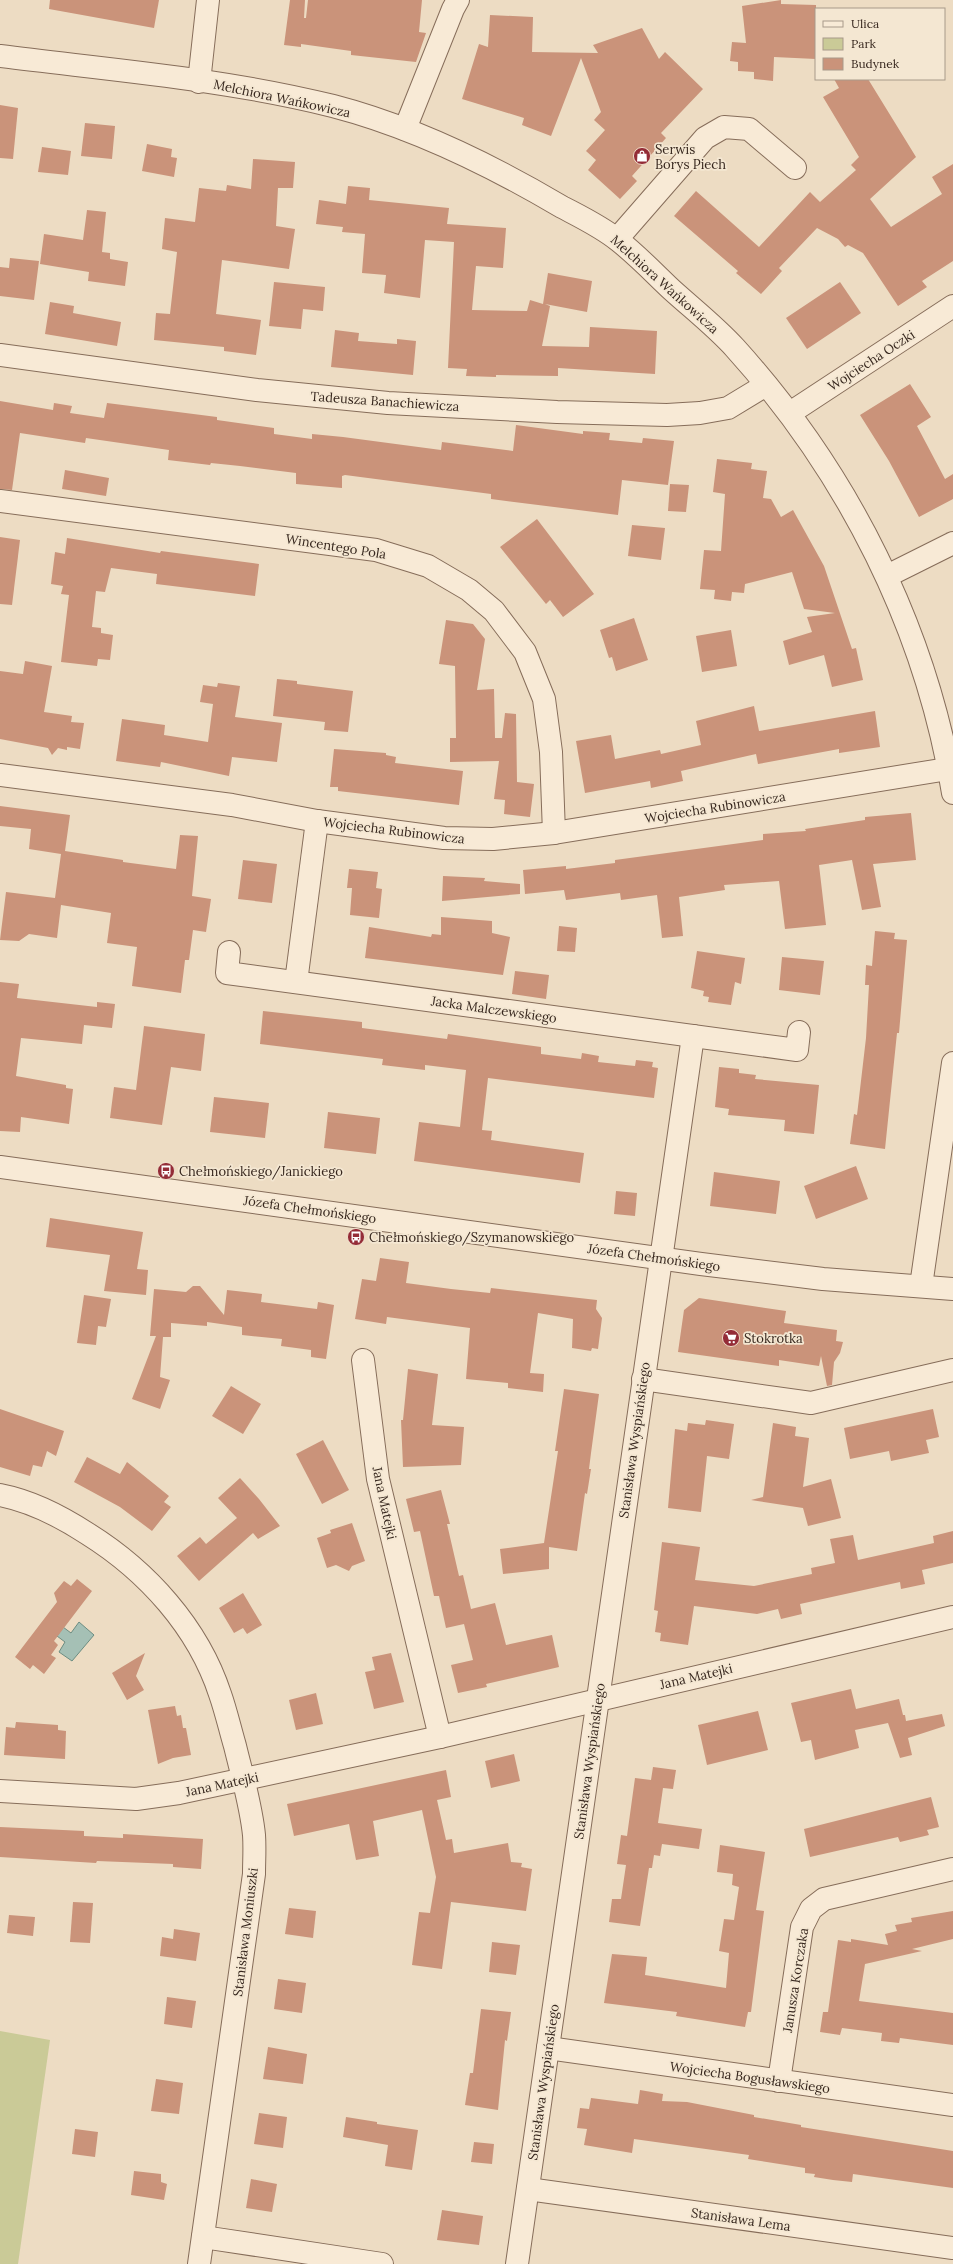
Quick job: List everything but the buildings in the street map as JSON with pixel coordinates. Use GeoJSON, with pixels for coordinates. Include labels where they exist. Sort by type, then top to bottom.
{"type":"FeatureCollection","features":[{"type":"Feature","properties":{"kind":"street"},"geometry":{"type":"LineString","coordinates":[[199,82],[208,0]]}},
{"type":"Feature","properties":{"kind":"street"},"geometry":{"type":"LineString","coordinates":[[405,129],[453,9],[458,0]]}},
{"type":"Feature","properties":{"kind":"street","name":"Melchiora Wańkowicza"},"geometry":{"type":"LineString","coordinates":[[0,56],[199,82],[333,106],[405,129],[516,179],[618,239],[734,347],[790,413],[840,487],[887,576],[916,648],[951,768],[953,793]]}},
{"type":"Feature","properties":{"kind":"street"},"geometry":{"type":"LineString","coordinates":[[618,239],[704,138],[724,128],[750,129],[795,168]]}},
{"type":"Feature","properties":{"kind":"street","name":"Wojciecha Oczki"},"geometry":{"type":"LineString","coordinates":[[790,413],[953,306]]}},
{"type":"Feature","properties":{"kind":"street","name":"Tadeusza Banachiewicza"},"geometry":{"type":"LineString","coordinates":[[0,355],[265,391],[388,403],[557,412],[667,415],[700,413],[728,408],[766,385]]}},
{"type":"Feature","properties":{"kind":"street","name":"Wincentego Pola"},"geometry":{"type":"LineString","coordinates":[[0,501],[376,550],[428,566],[469,590],[494,610],[525,652],[544,700],[551,752],[554,833]]}},
{"type":"Feature","properties":{"kind":"street"},"geometry":{"type":"LineString","coordinates":[[887,576],[953,543]]}},
{"type":"Feature","properties":{"kind":"street","name":"Wojciecha Rubinowicza"},"geometry":{"type":"LineString","coordinates":[[0,775],[232,805],[317,821],[444,838],[493,840],[554,833],[951,768]]}},
{"type":"Feature","properties":{"kind":"street"},"geometry":{"type":"LineString","coordinates":[[296,982],[317,821]]}},
{"type":"Feature","properties":{"kind":"street","name":"Jacka Malczewskiego"},"geometry":{"type":"LineString","coordinates":[[229,952],[227,973],[797,1050],[799,1032]]}},
{"type":"Feature","properties":{"kind":"street"},"geometry":{"type":"LineString","coordinates":[[660,1258],[693,1036]]}},
{"type":"Feature","properties":{"kind":"street"},"geometry":{"type":"LineString","coordinates":[[921,1286],[953,1063]]}},
{"type":"Feature","properties":{"kind":"street","name":"Józefa Chełmońskiego"},"geometry":{"type":"LineString","coordinates":[[0,1167],[660,1258],[824,1279],[953,1289]]}},
{"type":"Feature","properties":{"kind":"street","name":"Stanisława Wyspiańskiego"},"geometry":{"type":"LineString","coordinates":[[517,2264],[660,1258]]}},
{"type":"Feature","properties":{"kind":"street","name":"Jana Matejki"},"geometry":{"type":"LineString","coordinates":[[363,1360],[378,1479],[440,1737]]}},
{"type":"Feature","properties":{"kind":"street"},"geometry":{"type":"LineString","coordinates":[[643,1379],[811,1403],[953,1370]]}},
{"type":"Feature","properties":{"kind":"street","name":"Stanisława Moniuszki"},"geometry":{"type":"LineString","coordinates":[[0,1495],[12,1497],[64,1518],[108,1546],[154,1586],[184,1622],[207,1664],[220,1693],[244,1780],[254,1835],[254,1874],[199,2264]]}},
{"type":"Feature","properties":{"kind":"street","name":"Jana Matejki"},"geometry":{"type":"LineString","coordinates":[[0,1791],[136,1799],[179,1793],[440,1737],[953,1616]]}},
{"type":"Feature","properties":{"kind":"street","name":"Janusza Korczaka"},"geometry":{"type":"LineString","coordinates":[[779,2081],[802,1927],[811,1909],[824,1899],[953,1869]]}},
{"type":"Feature","properties":{"kind":"street","name":"Wojciecha Bogusławskiego"},"geometry":{"type":"LineString","coordinates":[[548,2048],[953,2105]]}},
{"type":"Feature","properties":{"kind":"street","name":"Stanisława Lema"},"geometry":{"type":"LineString","coordinates":[[528,2189],[953,2248]]}},
{"type":"Feature","properties":{"kind":"street"},"geometry":{"type":"LineString","coordinates":[[203,2237],[382,2264]]}},
{"type":"Feature","properties":{"kind":"green space"},"geometry":{"type":"Polygon","coordinates":[[[0,2031],[50,2040],[18,2264],[0,2264],[0,2031]]]}},
{"type":"Feature","properties":{"kind":"shaded area"},"geometry":{"type":"Polygon","coordinates":[[[79,1622],[94,1635],[72,1661],[59,1652],[65,1642],[57,1636],[63,1627],[71,1633],[79,1622]]]}},
{"type":"Feature","properties":{"kind":"place","name":"Serwis Borys Piech"},"geometry":{"type":"Point","coordinates":[642,156]}},
{"type":"Feature","properties":{"kind":"place","name":"Chełmońskiego/Janickiego"},"geometry":{"type":"Point","coordinates":[166,1171]}},
{"type":"Feature","properties":{"kind":"place","name":"Chełmońskiego/Szymanowskiego"},"geometry":{"type":"Point","coordinates":[356,1237]}},
{"type":"Feature","properties":{"kind":"place","name":"Stokrotka"},"geometry":{"type":"Point","coordinates":[731,1338]}}]}
